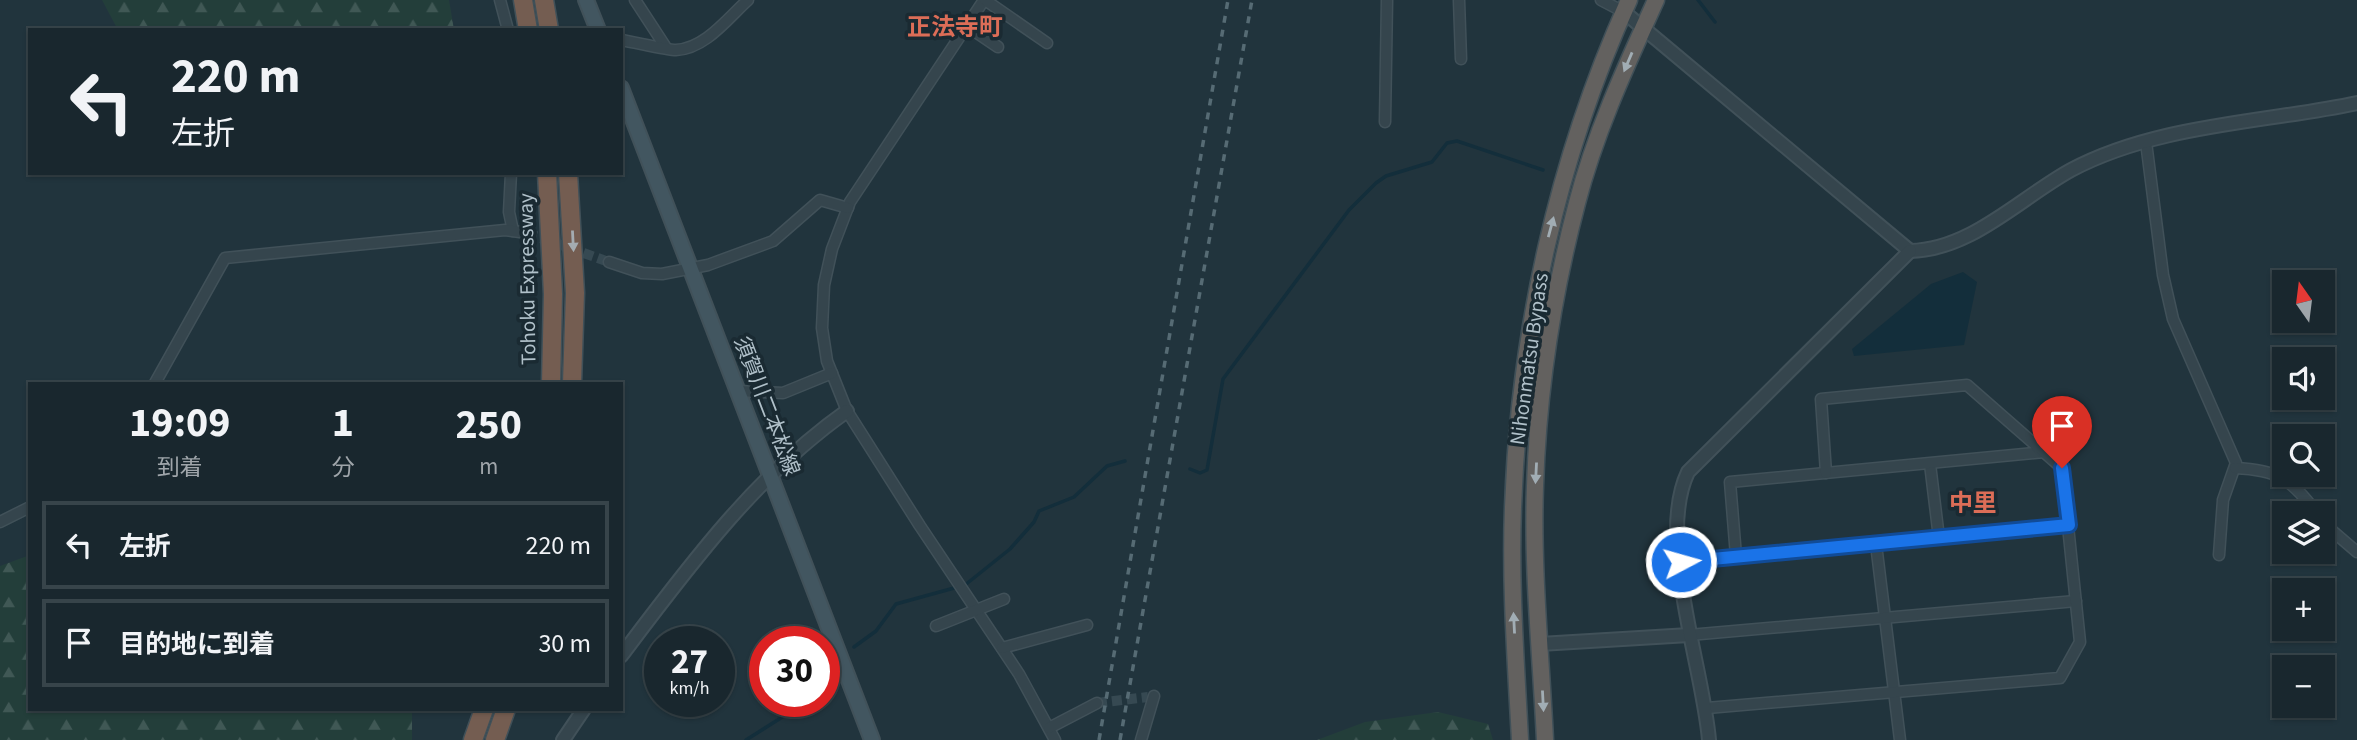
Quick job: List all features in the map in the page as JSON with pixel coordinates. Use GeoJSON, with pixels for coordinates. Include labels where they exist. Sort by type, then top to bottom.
{"type":"FeatureCollection","features":[{"type":"Feature","properties":{"kind":"highway"},"geometry":{"type":"LineString","coordinates":[[523,0],[528,28]]}},
{"type":"Feature","properties":{"kind":"highway"},"geometry":{"type":"LineString","coordinates":[[544,0],[549,28]]}},
{"type":"Feature","properties":{"kind":"highway","name":"Nihonmatsu Bypass"},"geometry":{"type":"LineString","coordinates":[[1545,740],[1535,476],[1545,365],[1556,298],[1584,179],[1599,134],[1656,0]]}},
{"type":"Feature","properties":{"kind":"highway","name":"Nihonmatsu Bypass"},"geometry":{"type":"LineString","coordinates":[[1520,740],[1513,509],[1529,338],[1551,227],[1573,148],[1627,6]]}},
{"type":"Feature","properties":{"kind":"highway","name":"Tohoku Expressway"},"geometry":{"type":"LineString","coordinates":[[547,175],[553,294],[551,382]]}},
{"type":"Feature","properties":{"kind":"highway","name":"Tohoku Expressway"},"geometry":{"type":"LineString","coordinates":[[568,175],[575,293],[572,382]]}},
{"type":"Feature","properties":{"kind":"highway"},"geometry":{"type":"LineString","coordinates":[[473,740],[483,711]]}},
{"type":"Feature","properties":{"kind":"highway"},"geometry":{"type":"LineString","coordinates":[[495,740],[505,711]]}},
{"type":"Feature","properties":{"kind":"main road"},"geometry":{"type":"LineString","coordinates":[[586,0],[597,28]]}},
{"type":"Feature","properties":{"kind":"main road","name":"須賀川二本松線"},"geometry":{"type":"LineString","coordinates":[[623,93],[872,740]]}},
{"type":"Feature","properties":{"kind":"street"},"geometry":{"type":"LineString","coordinates":[[500,0],[507,28]]}},
{"type":"Feature","properties":{"kind":"street"},"geometry":{"type":"LineString","coordinates":[[635,0],[665,46]]}},
{"type":"Feature","properties":{"kind":"street"},"geometry":{"type":"LineString","coordinates":[[623,40],[665,46],[673,50],[697,44],[748,0]]}},
{"type":"Feature","properties":{"kind":"street"},"geometry":{"type":"LineString","coordinates":[[1047,43],[984,0],[866,174],[848,208],[832,249],[824,285],[822,328],[832,373],[848,411],[1002,648],[1055,740]]}},
{"type":"Feature","properties":{"kind":"street"},"geometry":{"type":"LineString","coordinates":[[1385,122],[1387,0]]}},
{"type":"Feature","properties":{"kind":"street"},"geometry":{"type":"LineString","coordinates":[[1459,0],[1461,59]]}},
{"type":"Feature","properties":{"kind":"street"},"geometry":{"type":"LineString","coordinates":[[1601,0],[1627,6],[1644,26],[1741,111],[1910,251]]}},
{"type":"Feature","properties":{"kind":"street"},"geometry":{"type":"LineString","coordinates":[[967,26],[998,47]]}},
{"type":"Feature","properties":{"kind":"street"},"geometry":{"type":"LineString","coordinates":[[1709,740],[1707,708],[1689,635],[1681,562],[1678,503],[1688,472],[1910,251],[1944,246],[2070,171],[2111,152],[2146,142],[2357,103]]}},
{"type":"Feature","properties":{"kind":"street"},"geometry":{"type":"LineString","coordinates":[[2146,142],[2162,275],[2173,319],[2180,340],[2194,364],[2230,446],[2235,468],[2223,500],[2219,555]]}},
{"type":"Feature","properties":{"kind":"street"},"geometry":{"type":"LineString","coordinates":[[512,175],[509,212],[513,231]]}},
{"type":"Feature","properties":{"kind":"street"},"geometry":{"type":"LineString","coordinates":[[608,262],[642,273],[662,274],[692,269],[774,241],[820,200],[848,208]]}},
{"type":"Feature","properties":{"kind":"street"},"geometry":{"type":"LineString","coordinates":[[156,382],[225,258],[513,231],[527,233]]}},
{"type":"Feature","properties":{"kind":"street"},"geometry":{"type":"LineString","coordinates":[[738,391],[783,393],[832,373]]}},
{"type":"Feature","properties":{"kind":"street"},"geometry":{"type":"LineString","coordinates":[[1707,708],[2060,678],[2080,642],[2062,468],[1967,385],[1821,399],[1826,473]]}},
{"type":"Feature","properties":{"kind":"street"},"geometry":{"type":"LineString","coordinates":[[623,654],[770,472],[808,439],[848,411]]}},
{"type":"Feature","properties":{"kind":"street"},"geometry":{"type":"LineString","coordinates":[[1736,556],[1730,482],[2045,453]]}},
{"type":"Feature","properties":{"kind":"street"},"geometry":{"type":"LineString","coordinates":[[1930,464],[1939,538]]}},
{"type":"Feature","properties":{"kind":"street"},"geometry":{"type":"LineString","coordinates":[[2235,468],[2268,470],[2278,474],[2305,501]]}},
{"type":"Feature","properties":{"kind":"street"},"geometry":{"type":"LineString","coordinates":[[0,522],[28,508]]}},
{"type":"Feature","properties":{"kind":"street"},"geometry":{"type":"LineString","coordinates":[[1681,562],[2069,525]]}},
{"type":"Feature","properties":{"kind":"street"},"geometry":{"type":"LineString","coordinates":[[2335,533],[2357,552]]}},
{"type":"Feature","properties":{"kind":"street"},"geometry":{"type":"LineString","coordinates":[[1876,544],[1900,740]]}},
{"type":"Feature","properties":{"kind":"street"},"geometry":{"type":"LineString","coordinates":[[936,626],[1004,599]]}},
{"type":"Feature","properties":{"kind":"street"},"geometry":{"type":"LineString","coordinates":[[1540,644],[1689,635],[2076,601]]}},
{"type":"Feature","properties":{"kind":"street"},"geometry":{"type":"LineString","coordinates":[[1002,648],[1087,625]]}},
{"type":"Feature","properties":{"kind":"street"},"geometry":{"type":"LineString","coordinates":[[1142,740],[1154,696]]}},
{"type":"Feature","properties":{"kind":"street"},"geometry":{"type":"LineString","coordinates":[[1049,728],[1097,703]]}},
{"type":"Feature","properties":{"kind":"street"},"geometry":{"type":"LineString","coordinates":[[563,740],[583,711]]}},
{"type":"Feature","properties":{"kind":"green space"},"geometry":{"type":"Polygon","coordinates":[[[102,0],[449,0],[454,28],[117,28],[102,0]]]}},
{"type":"Feature","properties":{"kind":"green space"},"geometry":{"type":"Polygon","coordinates":[[[28,556],[28,711],[412,711],[412,740],[0,740],[0,566],[28,556]]]}},
{"type":"Feature","properties":{"kind":"green space"},"geometry":{"type":"Polygon","coordinates":[[[1438,712],[1488,724],[1493,740],[1317,740],[1365,722],[1438,712]]]}},
{"type":"Feature","properties":{"kind":"water"},"geometry":{"type":"Polygon","coordinates":[[[1963,272],[1977,282],[1964,345],[1854,356],[1852,349],[1931,284],[1963,272]]]}},
{"type":"Feature","properties":{"kind":"waterway"},"geometry":{"type":"LineString","coordinates":[[1698,0],[1715,22]]}},
{"type":"Feature","properties":{"kind":"waterway"},"geometry":{"type":"LineString","coordinates":[[1190,469],[1200,473],[1207,470],[1223,379],[1349,210],[1376,183],[1386,176],[1432,162],[1447,143],[1457,141],[1543,170]]}},
{"type":"Feature","properties":{"kind":"waterway"},"geometry":{"type":"LineString","coordinates":[[854,647],[876,631],[896,604],[965,585],[1010,549],[1034,522],[1039,511],[1074,497],[1107,466],[1125,461]]}},
{"type":"Feature","properties":{"kind":"waterway"},"geometry":{"type":"LineString","coordinates":[[746,740],[782,717]]}},
{"type":"Feature","properties":{"kind":"tunnel"},"geometry":{"type":"LineString","coordinates":[[527,233],[609,262]]}},
{"type":"Feature","properties":{"kind":"tunnel"},"geometry":{"type":"LineString","coordinates":[[1097,703],[1148,697]]}},
{"type":"Feature","properties":{"kind":"railway"},"geometry":{"type":"LineString","coordinates":[[1099,740],[1228,0]]}},
{"type":"Feature","properties":{"kind":"railway"},"geometry":{"type":"LineString","coordinates":[[1120,740],[1252,0]]}},
{"type":"Feature","properties":{"kind":"district","name":"正法寺町"},"geometry":{"type":"Point","coordinates":[955,27]}},
{"type":"Feature","properties":{"kind":"district","name":"中里"},"geometry":{"type":"Point","coordinates":[1973,503]}},
{"type":"Feature","properties":{"kind":"route"},"geometry":{"type":"LineString","coordinates":[[1681,562],[2069,525],[2062,468]]}}]}
